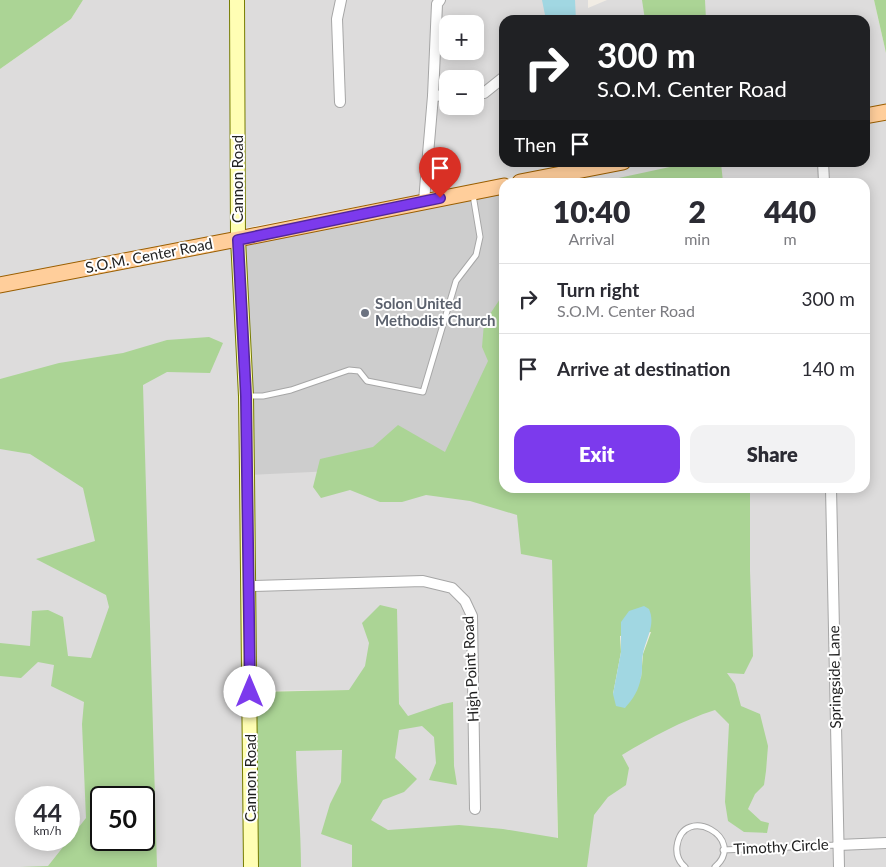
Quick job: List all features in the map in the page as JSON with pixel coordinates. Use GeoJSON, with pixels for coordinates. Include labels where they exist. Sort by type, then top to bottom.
{"type":"FeatureCollection","features":[{"type":"Feature","properties":{"kind":"main road","name":"Cannon Road"},"geometry":{"type":"LineString","coordinates":[[237,0],[238,240],[246,396],[250,586],[251,867]]}},
{"type":"Feature","properties":{"kind":"main road"},"geometry":{"type":"LineString","coordinates":[[870,115],[886,112]]}},
{"type":"Feature","properties":{"kind":"main road"},"geometry":{"type":"LineString","coordinates":[[541,178],[597,167]]}},
{"type":"Feature","properties":{"kind":"main road","name":"S.O.M. Center Road"},"geometry":{"type":"LineString","coordinates":[[0,285],[238,240],[499,187]]}},
{"type":"Feature","properties":{"kind":"street"},"geometry":{"type":"LineString","coordinates":[[340,102],[337,19],[341,0]]}},
{"type":"Feature","properties":{"kind":"street"},"geometry":{"type":"LineString","coordinates":[[424,201],[433,96],[436,1]]}},
{"type":"Feature","properties":{"kind":"street"},"geometry":{"type":"LineString","coordinates":[[484,93],[499,81]]}},
{"type":"Feature","properties":{"kind":"street"},"geometry":{"type":"LineString","coordinates":[[433,96],[439,96]]}},
{"type":"Feature","properties":{"kind":"street","name":"Springside Lane"},"geometry":{"type":"LineString","coordinates":[[830,493],[839,867]]}},
{"type":"Feature","properties":{"kind":"street","name":"High Point Road"},"geometry":{"type":"LineString","coordinates":[[250,586],[423,581],[452,588],[465,601],[472,616],[475,808]]}},
{"type":"Feature","properties":{"kind":"street"},"geometry":{"type":"LineString","coordinates":[[838,845],[886,843]]}},
{"type":"Feature","properties":{"kind":"lane"},"geometry":{"type":"LineString","coordinates":[[246,396],[263,396],[291,390],[349,370],[359,371],[367,381],[423,392],[456,281],[476,255],[480,237],[472,192]]}},
{"type":"Feature","properties":{"kind":"lane"},"geometry":{"type":"LineString","coordinates":[[685,867],[678,858],[678,842],[681,836],[693,827],[700,826],[714,830],[719,836],[723,850],[722,858],[715,867]]}},
{"type":"Feature","properties":{"kind":"lane","name":"Timothy Circle"},"geometry":{"type":"LineString","coordinates":[[723,850],[838,845]]}},
{"type":"Feature","properties":{"kind":"shaded area"},"geometry":{"type":"Polygon","coordinates":[[[83,0],[237,0],[254,751],[350,750],[349,690],[255,691],[252,474],[499,463],[499,493],[551,493],[558,851],[352,855],[352,867],[0,867],[0,69],[71,19],[83,0]]]}},
{"type":"Feature","properties":{"kind":"shaded area"},"geometry":{"type":"Polygon","coordinates":[[[242,0],[588,0],[588,8],[607,0],[874,0],[886,53],[886,112],[870,115],[870,15],[499,15],[499,167],[565,167],[499,178],[499,180],[245,228],[242,0]]]}},
{"type":"Feature","properties":{"kind":"shaded area"},"geometry":{"type":"Polygon","coordinates":[[[886,119],[886,867],[576,867],[572,755],[726,673],[723,493],[870,493],[870,178],[557,178],[576,167],[870,167],[870,122],[886,119]]]}},
{"type":"Feature","properties":{"kind":"shaded area"},"geometry":{"type":"Polygon","coordinates":[[[499,187],[499,361],[438,466],[247,475],[238,239],[499,187]]]}},
{"type":"Feature","properties":{"kind":"green space"},"geometry":{"type":"Polygon","coordinates":[[[0,0],[83,0],[71,19],[0,69],[0,0]]]}},
{"type":"Feature","properties":{"kind":"green space"},"geometry":{"type":"Polygon","coordinates":[[[642,0],[705,0],[706,15],[644,15],[642,0]]]}},
{"type":"Feature","properties":{"kind":"green space"},"geometry":{"type":"Polygon","coordinates":[[[874,0],[886,0],[886,53],[874,0]]]}},
{"type":"Feature","properties":{"kind":"green space"},"geometry":{"type":"Polygon","coordinates":[[[670,167],[721,167],[723,178],[619,178],[670,167]]]}},
{"type":"Feature","properties":{"kind":"green space"},"geometry":{"type":"Polygon","coordinates":[[[499,300],[499,493],[750,493],[753,656],[744,674],[727,673],[735,684],[741,706],[760,714],[768,746],[764,785],[755,794],[748,809],[761,821],[769,823],[767,833],[744,832],[728,821],[725,802],[729,724],[715,710],[667,730],[622,755],[629,768],[626,785],[608,797],[594,815],[587,867],[352,867],[352,845],[321,834],[330,804],[341,782],[342,750],[296,751],[301,867],[257,867],[250,692],[349,690],[365,666],[369,643],[362,623],[380,605],[397,609],[399,704],[408,716],[453,702],[454,766],[457,785],[429,780],[436,763],[434,737],[422,726],[399,730],[395,758],[417,779],[404,792],[383,800],[371,820],[388,830],[459,825],[503,829],[558,838],[552,560],[521,554],[517,515],[470,501],[426,495],[402,502],[380,502],[350,490],[321,498],[313,487],[320,459],[373,447],[398,425],[445,452],[488,361],[482,347],[484,323],[499,300]],[[651,632],[620,636],[621,652],[613,694],[641,678],[643,654],[651,632]]]}},
{"type":"Feature","properties":{"kind":"green space"},"geometry":{"type":"Polygon","coordinates":[[[209,337],[223,343],[210,373],[167,372],[143,385],[155,786],[90,786],[90,851],[155,851],[155,798],[157,867],[20,867],[48,866],[60,851],[80,851],[80,826],[86,818],[82,724],[84,702],[51,686],[54,665],[38,662],[21,678],[0,676],[0,643],[30,646],[32,611],[48,610],[63,617],[68,656],[91,658],[109,607],[106,595],[36,559],[95,541],[83,488],[30,454],[0,449],[0,379],[59,363],[123,353],[167,340],[209,337]]]}},
{"type":"Feature","properties":{"kind":"water"},"geometry":{"type":"Polygon","coordinates":[[[542,0],[575,0],[576,15],[545,15],[542,0]]]}},
{"type":"Feature","properties":{"kind":"water"},"geometry":{"type":"Polygon","coordinates":[[[644,606],[649,609],[651,626],[642,657],[639,686],[625,708],[616,706],[613,694],[621,652],[621,622],[629,611],[644,606]]]}},
{"type":"Feature","properties":{"kind":"place","name":"Solon United Methodist Church"},"geometry":{"type":"Point","coordinates":[365,313]}},
{"type":"Feature","properties":{"kind":"route"},"geometry":{"type":"LineString","coordinates":[[250,692],[246,396],[238,240],[440,198]]}}]}
